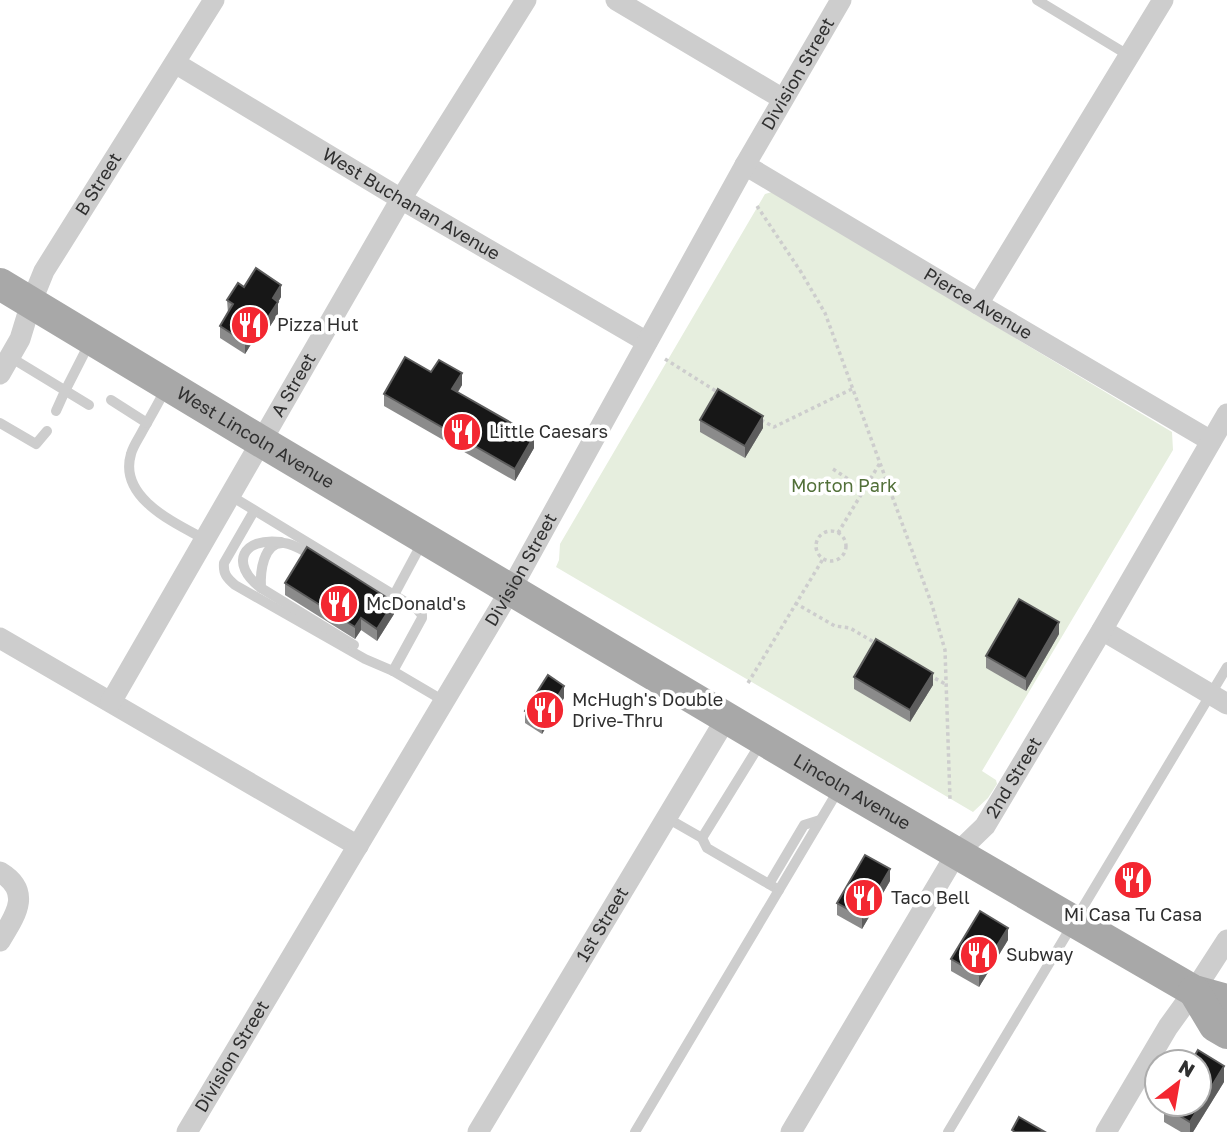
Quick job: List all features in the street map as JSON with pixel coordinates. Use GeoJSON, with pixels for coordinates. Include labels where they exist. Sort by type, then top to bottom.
{"type":"FeatureCollection","features":[{"type":"Feature","properties":{"kind":"main road","name":"West Lincoln Avenue"},"geometry":{"type":"LineString","coordinates":[[0,284],[511,589]]}},
{"type":"Feature","properties":{"kind":"main road","name":"Lincoln Avenue"},"geometry":{"type":"LineString","coordinates":[[511,589],[956,854],[1194,991],[1227,1000]]}},
{"type":"Feature","properties":{"kind":"main road","name":"Lincoln Avenue"},"geometry":{"type":"LineString","coordinates":[[1194,991],[1215,1026],[1227,1033]]}},
{"type":"Feature","properties":{"kind":"street","name":"B Street"},"geometry":{"type":"LineString","coordinates":[[5,366],[20,339],[44,271],[214,0]]}},
{"type":"Feature","properties":{"kind":"street","name":"A Street"},"geometry":{"type":"LineString","coordinates":[[111,702],[401,199],[526,0]]}},
{"type":"Feature","properties":{"kind":"street"},"geometry":{"type":"LineString","coordinates":[[616,0],[783,99]]}},
{"type":"Feature","properties":{"kind":"street","name":"Division Street"},"geometry":{"type":"LineString","coordinates":[[187,1132],[511,589],[745,165],[841,0]]}},
{"type":"Feature","properties":{"kind":"street"},"geometry":{"type":"LineString","coordinates":[[978,304],[1163,0]]}},
{"type":"Feature","properties":{"kind":"street","name":"West Buchanan Avenue"},"geometry":{"type":"LineString","coordinates":[[175,63],[647,342]]}},
{"type":"Feature","properties":{"kind":"street","name":"Pierce Avenue"},"geometry":{"type":"LineString","coordinates":[[745,165],[1211,441]]}},
{"type":"Feature","properties":{"kind":"street","name":"2nd Street"},"geometry":{"type":"LineString","coordinates":[[791,1132],[956,854],[985,826],[1226,416]]}},
{"type":"Feature","properties":{"kind":"street"},"geometry":{"type":"LineString","coordinates":[[1102,630],[1219,699]]}},
{"type":"Feature","properties":{"kind":"street"},"geometry":{"type":"LineString","coordinates":[[0,638],[358,846]]}},
{"type":"Feature","properties":{"kind":"street","name":"1st Street"},"geometry":{"type":"LineString","coordinates":[[478,1132],[727,717]]}},
{"type":"Feature","properties":{"kind":"street"},"geometry":{"type":"LineString","coordinates":[[0,872],[9,878],[19,894],[17,912],[0,941]]}},
{"type":"Feature","properties":{"kind":"street"},"geometry":{"type":"LineString","coordinates":[[1106,1132],[1168,1027],[1227,940]]}},
{"type":"Feature","properties":{"kind":"lane"},"geometry":{"type":"LineString","coordinates":[[1037,0],[1128,55]]}},
{"type":"Feature","properties":{"kind":"lane"},"geometry":{"type":"LineString","coordinates":[[56,411],[92,339]]}},
{"type":"Feature","properties":{"kind":"lane"},"geometry":{"type":"LineString","coordinates":[[5,366],[65,391],[89,405]]}},
{"type":"Feature","properties":{"kind":"lane"},"geometry":{"type":"LineString","coordinates":[[168,385],[131,453],[128,471],[131,483],[142,498],[163,516],[206,540]]}},
{"type":"Feature","properties":{"kind":"lane"},"geometry":{"type":"LineString","coordinates":[[111,400],[147,423]]}},
{"type":"Feature","properties":{"kind":"lane"},"geometry":{"type":"LineString","coordinates":[[0,423],[36,444],[47,431]]}},
{"type":"Feature","properties":{"kind":"lane"},"geometry":{"type":"LineString","coordinates":[[231,496],[417,609],[422,618],[393,671]]}},
{"type":"Feature","properties":{"kind":"lane"},"geometry":{"type":"LineString","coordinates":[[254,511],[224,563],[226,578],[365,659],[393,671],[444,701]]}},
{"type":"Feature","properties":{"kind":"lane"},"geometry":{"type":"LineString","coordinates":[[394,595],[425,538]]}},
{"type":"Feature","properties":{"kind":"lane"},"geometry":{"type":"LineString","coordinates":[[345,565],[327,562],[277,541],[258,544],[246,550],[242,566],[251,580],[261,588],[351,643],[361,651],[365,659]]}},
{"type":"Feature","properties":{"kind":"lane"},"geometry":{"type":"LineString","coordinates":[[261,588],[261,574],[269,550],[283,542]]}},
{"type":"Feature","properties":{"kind":"lane"},"geometry":{"type":"LineString","coordinates":[[948,1132],[1074,922],[1219,699],[1227,667]]}},
{"type":"Feature","properties":{"kind":"lane"},"geometry":{"type":"LineString","coordinates":[[702,838],[763,739]]}},
{"type":"Feature","properties":{"kind":"lane"},"geometry":{"type":"LineString","coordinates":[[635,1132],[774,887],[841,786]]}},
{"type":"Feature","properties":{"kind":"lane"},"geometry":{"type":"LineString","coordinates":[[667,818],[702,838],[707,848],[774,887]]}},
{"type":"Feature","properties":{"kind":"path"},"geometry":{"type":"LineString","coordinates":[[757,206],[825,313],[932,605],[945,650],[950,799]]}},
{"type":"Feature","properties":{"kind":"path"},"geometry":{"type":"LineString","coordinates":[[665,359],[719,393]]}},
{"type":"Feature","properties":{"kind":"path"},"geometry":{"type":"LineString","coordinates":[[752,414],[774,428],[854,388]]}},
{"type":"Feature","properties":{"kind":"path"},"geometry":{"type":"LineString","coordinates":[[838,534],[880,463]]}},
{"type":"Feature","properties":{"kind":"path"},"geometry":{"type":"LineString","coordinates":[[833,468],[865,490]]}},
{"type":"Feature","properties":{"kind":"path"},"geometry":{"type":"LineString","coordinates":[[823,533],[838,534],[844,541],[843,554],[836,560],[823,559],[816,551],[817,541],[823,533]]}},
{"type":"Feature","properties":{"kind":"path"},"geometry":{"type":"LineString","coordinates":[[748,683],[823,559]]}},
{"type":"Feature","properties":{"kind":"path"},"geometry":{"type":"LineString","coordinates":[[795,603],[835,626],[850,628],[882,647]]}},
{"type":"Feature","properties":{"kind":"path"},"geometry":{"type":"LineString","coordinates":[[925,672],[947,685]]}},
{"type":"Feature","properties":{"kind":"green space","name":"Morton Park"},"geometry":{"type":"Polygon","coordinates":[[[772,192],[1172,432],[1173,450],[982,771],[996,780],[997,784],[988,798],[973,812],[556,567],[560,544],[765,194],[772,192]]]}},
{"type":"Feature","properties":{"kind":"building","name":"Pizza Hut"},"geometry":{"type":"Polygon","coordinates":[[[256,268],[281,285],[273,298],[278,302],[263,325],[258,321],[245,342],[220,326],[233,304],[227,300],[238,283],[244,287],[256,268]]]}},
{"type":"Feature","properties":{"kind":"building"},"geometry":{"type":"Polygon","coordinates":[[[405,357],[431,372],[439,360],[462,373],[452,389],[534,436],[515,469],[384,394],[405,357]]]}},
{"type":"Feature","properties":{"kind":"building"},"geometry":{"type":"Polygon","coordinates":[[[718,389],[763,416],[745,446],[700,420],[718,389]]]}},
{"type":"Feature","properties":{"kind":"building","name":"McDonald's"},"geometry":{"type":"Polygon","coordinates":[[[307,547],[394,602],[377,629],[361,618],[355,627],[285,583],[307,547]]]}},
{"type":"Feature","properties":{"kind":"building"},"geometry":{"type":"Polygon","coordinates":[[[1019,599],[1059,622],[1026,679],[986,656],[1019,599]]]}},
{"type":"Feature","properties":{"kind":"building"},"geometry":{"type":"Polygon","coordinates":[[[876,639],[933,673],[910,710],[854,677],[876,639]]]}},
{"type":"Feature","properties":{"kind":"building"},"geometry":{"type":"Polygon","coordinates":[[[548,675],[564,686],[542,722],[525,711],[548,675]]]}},
{"type":"Feature","properties":{"kind":"building","name":"Taco Bell"},"geometry":{"type":"Polygon","coordinates":[[[865,855],[890,869],[862,917],[837,903],[865,855]]]}},
{"type":"Feature","properties":{"kind":"building","name":"Subway"},"geometry":{"type":"Polygon","coordinates":[[[980,911],[1008,928],[979,975],[951,959],[980,911]]]}},
{"type":"Feature","properties":{"kind":"building"},"geometry":{"type":"Polygon","coordinates":[[[1213,1059],[1224,1066],[1213,1084],[1213,1059]]]}},
{"type":"Feature","properties":{"kind":"building"},"geometry":{"type":"Polygon","coordinates":[[[1019,1117],[1045,1132],[1015,1132],[1012,1130],[1019,1117]]]}},
{"type":"Feature","properties":{"kind":"place","name":"Pizza Hut"},"geometry":{"type":"Point","coordinates":[250,325]}},
{"type":"Feature","properties":{"kind":"place","name":"Little Caesars"},"geometry":{"type":"Point","coordinates":[462,432]}},
{"type":"Feature","properties":{"kind":"place","name":"McDonald's"},"geometry":{"type":"Point","coordinates":[339,604]}},
{"type":"Feature","properties":{"kind":"place","name":"McHugh's Double Drive-Thru"},"geometry":{"type":"Point","coordinates":[545,710]}},
{"type":"Feature","properties":{"kind":"place","name":"Mi Casa Tu Casa"},"geometry":{"type":"Point","coordinates":[1133,880]}},
{"type":"Feature","properties":{"kind":"place","name":"Taco Bell"},"geometry":{"type":"Point","coordinates":[864,898]}},
{"type":"Feature","properties":{"kind":"place","name":"Subway"},"geometry":{"type":"Point","coordinates":[979,955]}}]}
